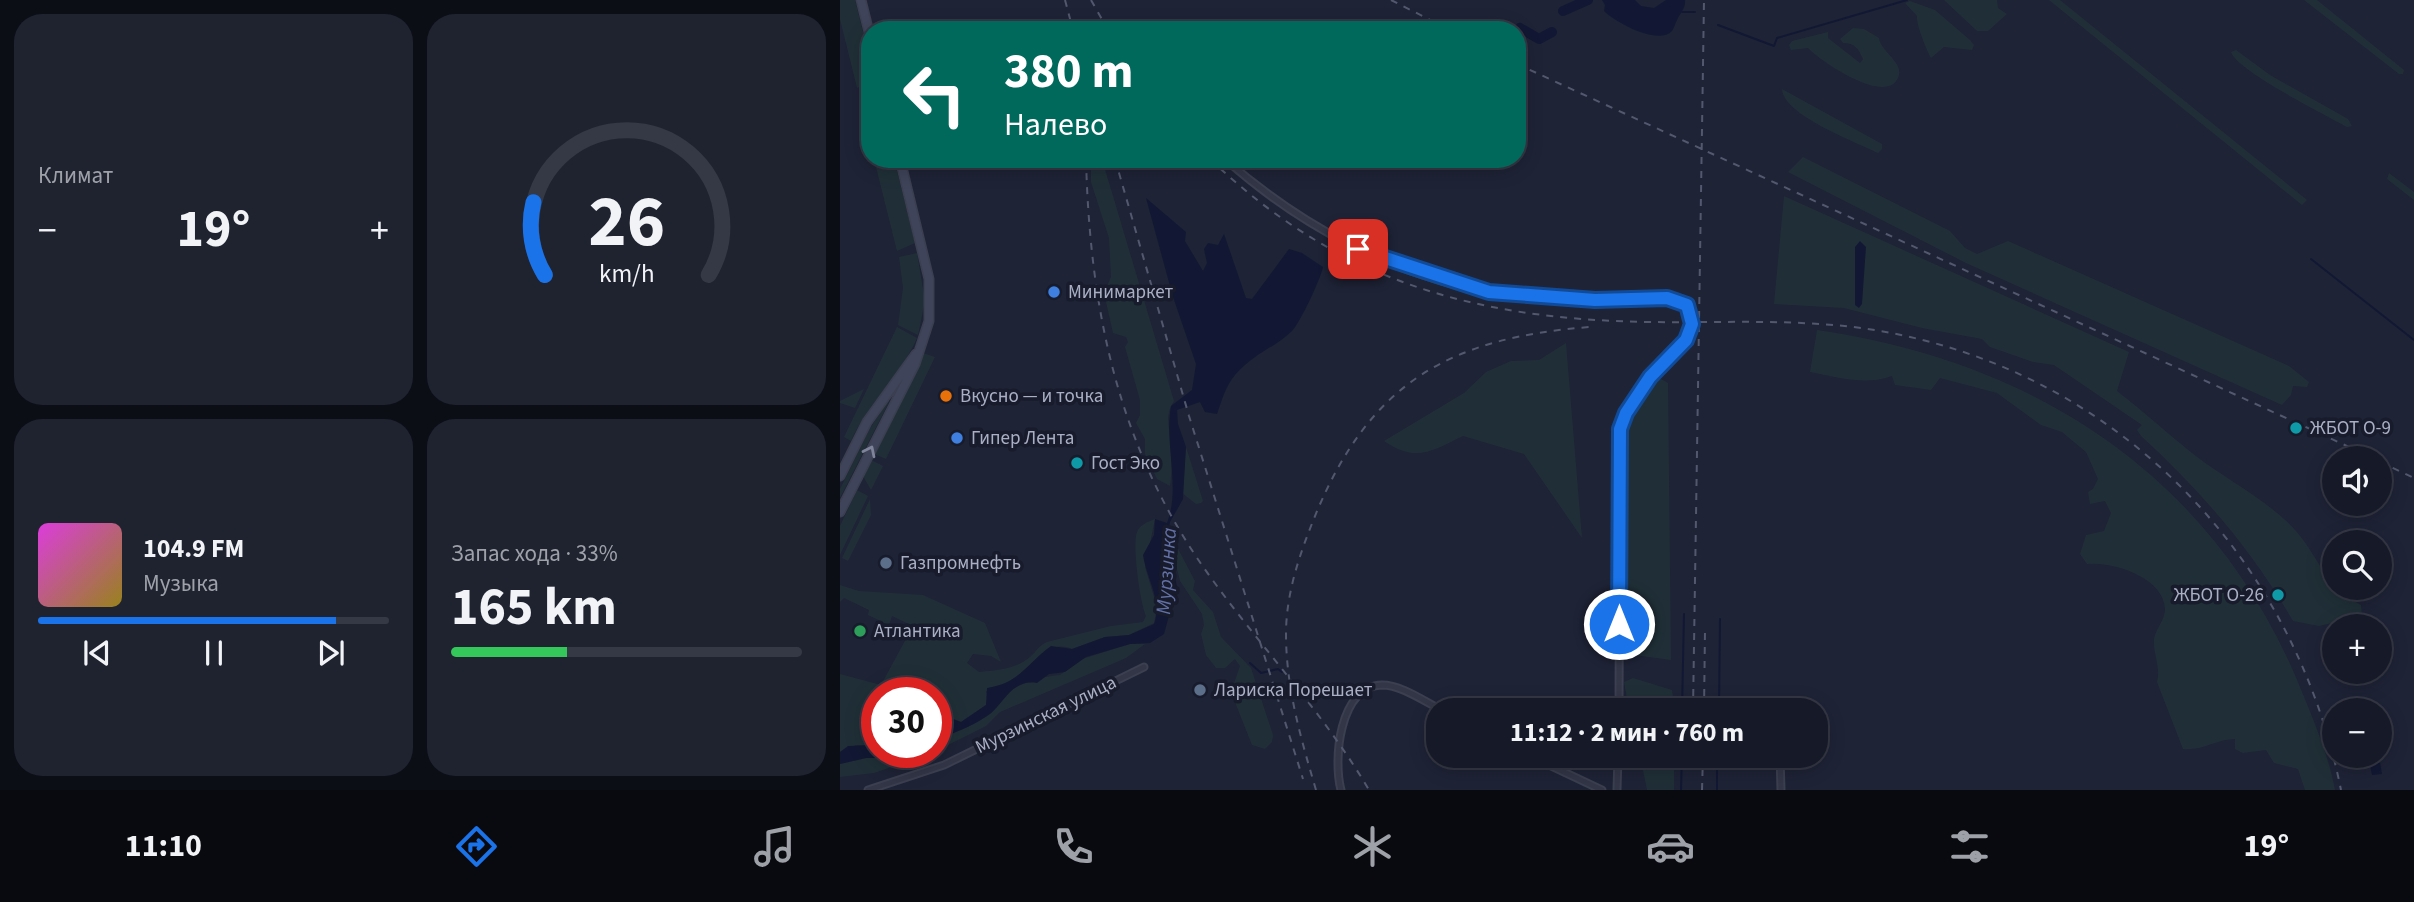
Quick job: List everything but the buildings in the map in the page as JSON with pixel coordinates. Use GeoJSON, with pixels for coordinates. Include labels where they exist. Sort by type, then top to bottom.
{"type":"FeatureCollection","features":[{"type":"Feature","properties":{"kind":"street"},"geometry":{"type":"LineString","coordinates":[[861,0],[866,21]]}},
{"type":"Feature","properties":{"kind":"street"},"geometry":{"type":"LineString","coordinates":[[840,477],[867,422],[916,354],[927,328],[931,295],[902,168]]}},
{"type":"Feature","properties":{"kind":"street"},"geometry":{"type":"LineString","coordinates":[[1237,168],[1339,240],[1443,279],[1498,293],[1595,300],[1667,298],[1687,305],[1692,324],[1686,340],[1650,377],[1626,413],[1620,429],[1619,698]]}},
{"type":"Feature","properties":{"kind":"street"},"geometry":{"type":"LineString","coordinates":[[840,512],[915,365],[916,354]]}},
{"type":"Feature","properties":{"kind":"street","name":"Мурзинская улица"},"geometry":{"type":"LineString","coordinates":[[868,790],[943,765],[1144,667]]}},
{"type":"Feature","properties":{"kind":"street"},"geometry":{"type":"LineString","coordinates":[[1341,790],[1337,770],[1339,739],[1349,709],[1362,694],[1373,687],[1390,686],[1426,703]]}},
{"type":"Feature","properties":{"kind":"street"},"geometry":{"type":"LineString","coordinates":[[1555,768],[1602,790]]}},
{"type":"Feature","properties":{"kind":"street"},"geometry":{"type":"LineString","coordinates":[[1617,790],[1618,768]]}},
{"type":"Feature","properties":{"kind":"street"},"geometry":{"type":"LineString","coordinates":[[1780,768],[1781,790]]}},
{"type":"Feature","properties":{"kind":"shaded area"},"geometry":{"type":"Polygon","coordinates":[[[840,0],[855,0],[861,24],[861,86],[857,88],[840,19],[840,0]]]}},
{"type":"Feature","properties":{"kind":"shaded area"},"geometry":{"type":"Polygon","coordinates":[[[1944,0],[1997,0],[1998,8],[2007,14],[1988,31],[1977,31],[1944,0]]]}},
{"type":"Feature","properties":{"kind":"shaded area"},"geometry":{"type":"Polygon","coordinates":[[[2049,0],[2060,0],[2307,200],[2302,205],[2049,0]]]}},
{"type":"Feature","properties":{"kind":"shaded area"},"geometry":{"type":"Polygon","coordinates":[[[2304,0],[2317,0],[2404,70],[2403,74],[2399,74],[2304,0]]]}},
{"type":"Feature","properties":{"kind":"shaded area"},"geometry":{"type":"Polygon","coordinates":[[[1910,1],[1935,10],[1970,40],[1974,45],[1972,50],[1944,47],[1931,58],[1917,16],[1905,3],[1910,1]]]}},
{"type":"Feature","properties":{"kind":"shaded area"},"geometry":{"type":"Polygon","coordinates":[[[1853,28],[1864,29],[1879,38],[1899,70],[1893,84],[1883,87],[1869,85],[1840,71],[1808,48],[1791,50],[1789,45],[1792,41],[1828,32],[1828,38],[1860,63],[1863,59],[1858,49],[1840,39],[1853,28]]]}},
{"type":"Feature","properties":{"kind":"shaded area"},"geometry":{"type":"Polygon","coordinates":[[[2236,50],[2270,75],[2348,119],[2352,126],[2347,127],[2265,81],[2237,60],[2231,52],[2236,50]]]}},
{"type":"Feature","properties":{"kind":"shaded area"},"geometry":{"type":"Polygon","coordinates":[[[1782,89],[1882,144],[1882,149],[1878,153],[1807,118],[1786,99],[1782,89]]]}},
{"type":"Feature","properties":{"kind":"shaded area"},"geometry":{"type":"Polygon","coordinates":[[[1803,157],[1950,231],[1965,248],[1977,254],[2008,241],[2289,366],[2309,382],[2307,387],[2293,386],[2291,395],[2282,405],[1966,263],[1788,172],[1803,157]]]}},
{"type":"Feature","properties":{"kind":"shaded area"},"geometry":{"type":"Polygon","coordinates":[[[876,168],[896,168],[915,243],[897,251],[876,168]]]}},
{"type":"Feature","properties":{"kind":"shaded area"},"geometry":{"type":"Polygon","coordinates":[[[1091,168],[1105,168],[1174,401],[1168,418],[1172,455],[1170,486],[1157,479],[1145,454],[1145,439],[1136,423],[1140,415],[1140,400],[1125,347],[1128,342],[1126,337],[1113,333],[1104,293],[1111,277],[1109,238],[1091,182],[1091,168]]]}},
{"type":"Feature","properties":{"kind":"shaded area"},"geometry":{"type":"Polygon","coordinates":[[[2389,173],[2414,192],[2414,200],[2387,179],[2389,173]]]}},
{"type":"Feature","properties":{"kind":"shaded area"},"geometry":{"type":"Polygon","coordinates":[[[1784,196],[2129,352],[2117,391],[2192,453],[2284,519],[2304,541],[2322,568],[2322,600],[2353,600],[2361,605],[2362,614],[2322,614],[2322,625],[2319,626],[2293,621],[2261,570],[2225,523],[2141,436],[2137,430],[2142,425],[2054,365],[2033,362],[1990,347],[1982,339],[1922,328],[1844,308],[1774,304],[1784,196]]]}},
{"type":"Feature","properties":{"kind":"shaded area"},"geometry":{"type":"Polygon","coordinates":[[[917,253],[925,301],[918,335],[898,325],[903,288],[899,257],[917,253]]]}},
{"type":"Feature","properties":{"kind":"shaded area"},"geometry":{"type":"Polygon","coordinates":[[[897,327],[917,338],[851,441],[844,437],[897,327]]]}},
{"type":"Feature","properties":{"kind":"shaded area"},"geometry":{"type":"Polygon","coordinates":[[[1817,330],[1896,345],[1970,368],[2040,399],[2104,438],[2162,485],[2213,540],[2258,603],[2307,703],[2322,743],[2322,768],[2330,768],[2335,790],[2305,790],[2298,769],[2274,763],[2266,750],[2243,753],[2235,749],[2235,739],[2183,749],[2157,682],[2154,639],[2165,613],[2162,598],[2156,588],[2135,573],[2110,565],[2087,564],[2080,554],[2086,535],[2104,531],[2111,513],[2105,501],[2090,504],[2088,492],[2093,489],[2098,479],[2086,452],[2062,432],[2041,425],[1997,393],[1940,378],[1931,390],[1895,385],[1892,376],[1862,380],[1810,372],[1817,330]]]}},
{"type":"Feature","properties":{"kind":"shaded area"},"geometry":{"type":"Polygon","coordinates":[[[1566,343],[1582,538],[1524,454],[1463,436],[1433,450],[1415,453],[1405,452],[1384,441],[1464,393],[1486,372],[1511,361],[1539,360],[1566,343]]]}},
{"type":"Feature","properties":{"kind":"shaded area"},"geometry":{"type":"Polygon","coordinates":[[[923,353],[935,357],[886,459],[874,454],[923,353]]]}},
{"type":"Feature","properties":{"kind":"shaded area"},"geometry":{"type":"Polygon","coordinates":[[[1661,379],[1668,383],[1671,660],[1627,654],[1625,426],[1652,382],[1661,379]]]}},
{"type":"Feature","properties":{"kind":"shaded area"},"geometry":{"type":"Polygon","coordinates":[[[864,389],[855,408],[840,403],[840,401],[864,389]]]}},
{"type":"Feature","properties":{"kind":"shaded area"},"geometry":{"type":"Polygon","coordinates":[[[888,401],[840,498],[840,489],[869,430],[888,401]]]}},
{"type":"Feature","properties":{"kind":"shaded area"},"geometry":{"type":"Polygon","coordinates":[[[1186,447],[1203,501],[1201,503],[1196,504],[1182,493],[1186,447]]]}},
{"type":"Feature","properties":{"kind":"shaded area"},"geometry":{"type":"Polygon","coordinates":[[[871,460],[883,466],[871,490],[863,476],[871,460]]]}},
{"type":"Feature","properties":{"kind":"shaded area"},"geometry":{"type":"Polygon","coordinates":[[[857,490],[868,496],[840,555],[840,526],[857,490]]]}},
{"type":"Feature","properties":{"kind":"shaded area"},"geometry":{"type":"Polygon","coordinates":[[[870,499],[871,515],[848,561],[842,558],[870,499]]]}},
{"type":"Feature","properties":{"kind":"shaded area"},"geometry":{"type":"Polygon","coordinates":[[[1155,519],[1145,567],[1157,607],[1154,623],[1129,635],[1105,637],[1072,649],[1049,649],[1013,681],[1003,686],[991,687],[986,692],[986,705],[961,722],[952,717],[952,677],[885,677],[913,626],[892,616],[889,625],[868,615],[869,610],[844,598],[840,602],[840,585],[859,591],[923,595],[985,623],[1001,662],[991,656],[973,654],[967,663],[979,672],[1006,668],[1025,661],[1047,642],[1111,626],[1143,622],[1146,616],[1141,599],[1135,548],[1137,532],[1144,524],[1155,519]]]}},
{"type":"Feature","properties":{"kind":"shaded area"},"geometry":{"type":"Polygon","coordinates":[[[1176,545],[1195,581],[1193,590],[1213,612],[1221,637],[1251,668],[1273,735],[1272,742],[1265,749],[1252,745],[1231,692],[1240,666],[1235,659],[1225,668],[1216,668],[1206,655],[1201,634],[1204,625],[1202,614],[1180,581],[1172,548],[1176,545]]]}},
{"type":"Feature","properties":{"kind":"shaded area"},"geometry":{"type":"Polygon","coordinates":[[[1130,644],[1145,644],[1126,658],[1000,712],[986,726],[952,743],[952,733],[987,716],[1010,691],[1039,679],[1060,675],[1079,660],[1130,644]]]}},
{"type":"Feature","properties":{"kind":"shaded area"},"geometry":{"type":"Polygon","coordinates":[[[840,674],[861,680],[861,745],[840,752],[840,674]]]}},
{"type":"Feature","properties":{"kind":"shaded area"},"geometry":{"type":"Polygon","coordinates":[[[1633,678],[1672,690],[1673,698],[1627,698],[1624,682],[1633,678]]]}},
{"type":"Feature","properties":{"kind":"shaded area"},"geometry":{"type":"Polygon","coordinates":[[[861,759],[861,768],[888,768],[874,773],[840,777],[840,764],[861,759]]]}},
{"type":"Feature","properties":{"kind":"shaded area"},"geometry":{"type":"Polygon","coordinates":[[[1642,768],[1674,768],[1674,790],[1647,790],[1642,768]]]}},
{"type":"Feature","properties":{"kind":"water"},"geometry":{"type":"Polygon","coordinates":[[[1602,0],[1635,0],[1641,6],[1654,8],[1666,0],[1685,0],[1685,3],[1672,31],[1657,36],[1637,31],[1617,21],[1604,11],[1602,0]]]}},
{"type":"Feature","properties":{"kind":"water"},"geometry":{"type":"Polygon","coordinates":[[[1146,198],[1186,232],[1185,241],[1203,271],[1207,263],[1204,249],[1208,243],[1218,245],[1224,234],[1246,298],[1252,299],[1289,249],[1302,253],[1323,267],[1296,326],[1286,337],[1250,361],[1235,375],[1226,389],[1217,414],[1205,412],[1200,402],[1177,410],[1178,424],[1186,447],[1183,499],[1170,522],[1167,539],[1177,587],[1164,634],[1150,643],[1130,644],[1086,657],[1065,672],[1049,674],[1037,683],[1020,685],[981,720],[952,733],[952,716],[953,719],[961,722],[986,705],[987,688],[1008,682],[1051,646],[1072,649],[1105,637],[1129,635],[1154,624],[1155,598],[1143,555],[1154,535],[1155,519],[1167,523],[1171,509],[1171,406],[1192,390],[1196,364],[1173,297],[1146,198]]]}},
{"type":"Feature","properties":{"kind":"water"},"geometry":{"type":"Polygon","coordinates":[[[1860,241],[1866,247],[1862,304],[1859,308],[1855,305],[1855,247],[1860,241]]]}},
{"type":"Feature","properties":{"kind":"water"},"geometry":{"type":"Polygon","coordinates":[[[848,746],[861,746],[861,759],[840,764],[840,752],[848,746]]]}},
{"type":"Feature","properties":{"kind":"water"},"geometry":{"type":"Polygon","coordinates":[[[2371,768],[2381,768],[2382,774],[2372,775],[2371,768]]]}},
{"type":"Feature","properties":{"kind":"waterway","name":"Мурзинка"},"geometry":{"type":"LineString","coordinates":[[1563,11],[1588,0]]}},
{"type":"Feature","properties":{"kind":"waterway"},"geometry":{"type":"LineString","coordinates":[[1718,25],[1774,46],[1777,38],[1907,0]]}},
{"type":"Feature","properties":{"kind":"waterway"},"geometry":{"type":"LineString","coordinates":[[1682,12],[1695,12]]}},
{"type":"Feature","properties":{"kind":"waterway","name":"Мурзинка"},"geometry":{"type":"LineString","coordinates":[[1526,31],[1539,39],[1552,32]]}},
{"type":"Feature","properties":{"kind":"waterway"},"geometry":{"type":"LineString","coordinates":[[2311,259],[2414,340]]}},
{"type":"Feature","properties":{"kind":"waterway"},"geometry":{"type":"LineString","coordinates":[[1682,698],[1684,614]]}},
{"type":"Feature","properties":{"kind":"waterway"},"geometry":{"type":"LineString","coordinates":[[1719,698],[1720,619]]}},
{"type":"Feature","properties":{"kind":"waterway"},"geometry":{"type":"LineString","coordinates":[[1250,663],[1261,673],[1278,669],[1282,672]]}},
{"type":"Feature","properties":{"kind":"waterway"},"geometry":{"type":"LineString","coordinates":[[1681,790],[1682,768]]}},
{"type":"Feature","properties":{"kind":"waterway"},"geometry":{"type":"LineString","coordinates":[[1717,768],[1717,790]]}},
{"type":"Feature","properties":{"kind":"railway"},"geometry":{"type":"LineString","coordinates":[[1065,0],[1071,21]]}},
{"type":"Feature","properties":{"kind":"railway"},"geometry":{"type":"LineString","coordinates":[[1091,0],[1103,21]]}},
{"type":"Feature","properties":{"kind":"railway"},"geometry":{"type":"LineString","coordinates":[[1391,0],[1432,21]]}},
{"type":"Feature","properties":{"kind":"railway"},"geometry":{"type":"LineString","coordinates":[[1693,698],[1704,0]]}},
{"type":"Feature","properties":{"kind":"railway"},"geometry":{"type":"LineString","coordinates":[[1526,68],[2347,446]]}},
{"type":"Feature","properties":{"kind":"railway"},"geometry":{"type":"LineString","coordinates":[[1086,168],[1094,273],[1103,328],[1133,433],[1155,484],[1182,534],[1214,582],[1314,710],[1369,790]]}},
{"type":"Feature","properties":{"kind":"railway"},"geometry":{"type":"LineString","coordinates":[[1118,168],[1189,416],[1303,779]]}},
{"type":"Feature","properties":{"kind":"railway"},"geometry":{"type":"LineString","coordinates":[[1220,168],[1259,201],[1309,236],[1360,264],[1412,286],[1467,302],[1525,313],[1585,319],[1776,322],[1853,327],[1944,346],[2028,378],[2104,423],[2172,479],[2231,544],[2279,619],[2316,701],[2341,790]]}},
{"type":"Feature","properties":{"kind":"railway"},"geometry":{"type":"LineString","coordinates":[[1316,790],[1292,694],[1286,634],[1291,588],[1299,559],[1315,516],[1337,470],[1361,431],[1389,400],[1420,375],[1456,356],[1495,342],[1589,327]]}},
{"type":"Feature","properties":{"kind":"railway"},"geometry":{"type":"LineString","coordinates":[[2392,468],[2414,478]]}},
{"type":"Feature","properties":{"kind":"railway"},"geometry":{"type":"LineString","coordinates":[[1704,698],[1705,630]]}},
{"type":"Feature","properties":{"kind":"railway"},"geometry":{"type":"LineString","coordinates":[[1702,790],[1703,768]]}},
{"type":"Feature","properties":{"kind":"place","name":"Минимаркет"},"geometry":{"type":"Point","coordinates":[1054,292]}},
{"type":"Feature","properties":{"kind":"place","name":"Вкусно — и точка"},"geometry":{"type":"Point","coordinates":[946,396]}},
{"type":"Feature","properties":{"kind":"place","name":"ЖБОТ О-9"},"geometry":{"type":"Point","coordinates":[2296,428]}},
{"type":"Feature","properties":{"kind":"place","name":"Гипер Лента"},"geometry":{"type":"Point","coordinates":[957,438]}},
{"type":"Feature","properties":{"kind":"place","name":"Гост Эко"},"geometry":{"type":"Point","coordinates":[1077,463]}},
{"type":"Feature","properties":{"kind":"place","name":"Газпромнефть"},"geometry":{"type":"Point","coordinates":[886,563]}},
{"type":"Feature","properties":{"kind":"place","name":"ЖБОТ О-26"},"geometry":{"type":"Point","coordinates":[2278,595]}},
{"type":"Feature","properties":{"kind":"place","name":"Атлантика"},"geometry":{"type":"Point","coordinates":[860,631]}},
{"type":"Feature","properties":{"kind":"place","name":"Лариска Порешает"},"geometry":{"type":"Point","coordinates":[1200,690]}},
{"type":"Feature","properties":{"kind":"route"},"geometry":{"type":"LineString","coordinates":[[1358,249],[1420,272],[1489,292],[1595,300],[1667,298],[1687,305],[1692,317],[1689,335],[1681,347],[1650,377],[1626,413],[1620,429],[1619,624]]}}]}
